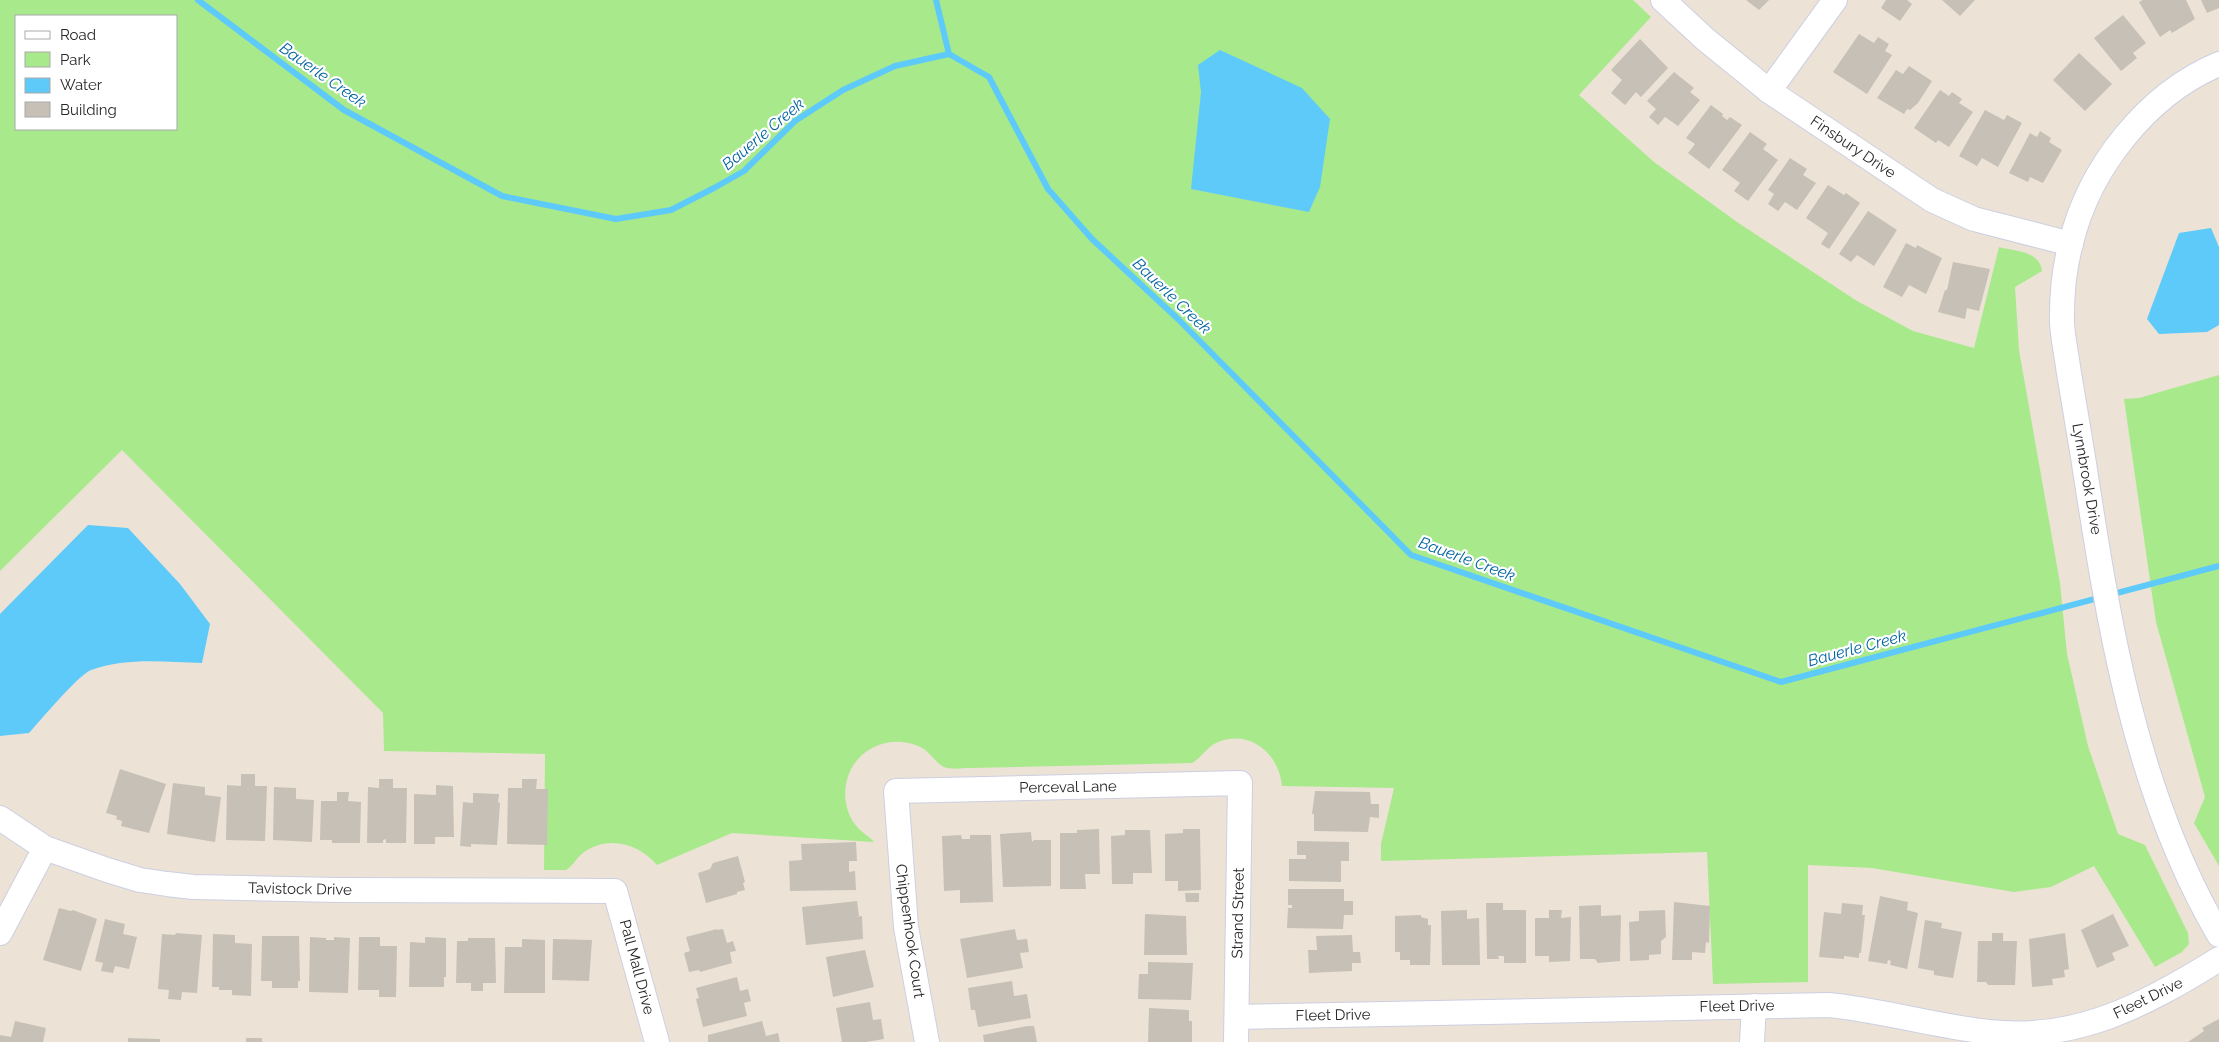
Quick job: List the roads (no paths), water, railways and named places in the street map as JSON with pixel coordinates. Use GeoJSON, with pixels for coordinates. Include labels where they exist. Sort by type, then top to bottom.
{"type":"FeatureCollection","features":[{"type":"Feature","properties":{"kind":"street","name":"Finsbury Drive"},"geometry":{"type":"LineString","coordinates":[[1663,0],[1705,39],[1769,91],[1913,188],[1947,207],[1974,219],[2070,244]]}},
{"type":"Feature","properties":{"kind":"street"},"geometry":{"type":"LineString","coordinates":[[1769,91],[1835,0]]}},
{"type":"Feature","properties":{"kind":"street","name":"Lynnbrook Drive"},"geometry":{"type":"LineString","coordinates":[[2219,64],[2188,80],[2163,98],[2132,129],[2098,175],[2070,244],[2062,315],[2086,480],[2113,628],[2135,732],[2149,776],[2181,859],[2219,935]]}},
{"type":"Feature","properties":{"kind":"street","name":"Perceval Lane"},"geometry":{"type":"LineString","coordinates":[[896,790],[1240,783]]}},
{"type":"Feature","properties":{"kind":"street","name":"Strand Street"},"geometry":{"type":"LineString","coordinates":[[1236,1042],[1240,783]]}},
{"type":"Feature","properties":{"kind":"street","name":"Chippenhook Court"},"geometry":{"type":"LineString","coordinates":[[896,790],[906,927],[927,1042]]}},
{"type":"Feature","properties":{"kind":"street","name":"Tavistock Drive"},"geometry":{"type":"LineString","coordinates":[[0,818],[45,848],[80,861],[140,880],[193,887],[615,891]]}},
{"type":"Feature","properties":{"kind":"street"},"geometry":{"type":"LineString","coordinates":[[0,933],[45,848]]}},
{"type":"Feature","properties":{"kind":"street","name":"Pall Mall Drive"},"geometry":{"type":"LineString","coordinates":[[615,891],[657,1042]]}},
{"type":"Feature","properties":{"kind":"street","name":"Fleet Drive"},"geometry":{"type":"LineString","coordinates":[[1237,1017],[1828,1005],[1851,1007],[1989,1032],[2038,1033],[2071,1028],[2118,1015],[2174,987],[2219,959]]}},
{"type":"Feature","properties":{"kind":"street"},"geometry":{"type":"LineString","coordinates":[[1752,1042],[1754,1006]]}},
{"type":"Feature","properties":{"kind":"water"},"geometry":{"type":"Polygon","coordinates":[[[1220,50],[1302,88],[1330,119],[1320,187],[1309,212],[1191,189],[1201,92],[1198,65],[1220,50]]]}},
{"type":"Feature","properties":{"kind":"water"},"geometry":{"type":"Polygon","coordinates":[[[2211,228],[2219,247],[2219,325],[2207,332],[2159,334],[2147,319],[2179,233],[2211,228]]]}},
{"type":"Feature","properties":{"kind":"water"},"geometry":{"type":"Polygon","coordinates":[[[88,525],[128,528],[180,584],[210,624],[202,663],[132,662],[118,663],[91,670],[68,689],[29,733],[0,736],[0,614],[88,525]]]}},
{"type":"Feature","properties":{"kind":"waterway","name":"Bauerle Creek"},"geometry":{"type":"LineString","coordinates":[[198,0],[344,110],[502,196],[616,219],[671,210],[744,171],[795,121],[843,90],[895,66],[949,54],[989,77],[1048,189],[1092,239],[1178,319],[1411,555],[1781,682],[2219,566]]}},
{"type":"Feature","properties":{"kind":"waterway"},"geometry":{"type":"LineString","coordinates":[[936,0],[949,54]]}}]}
